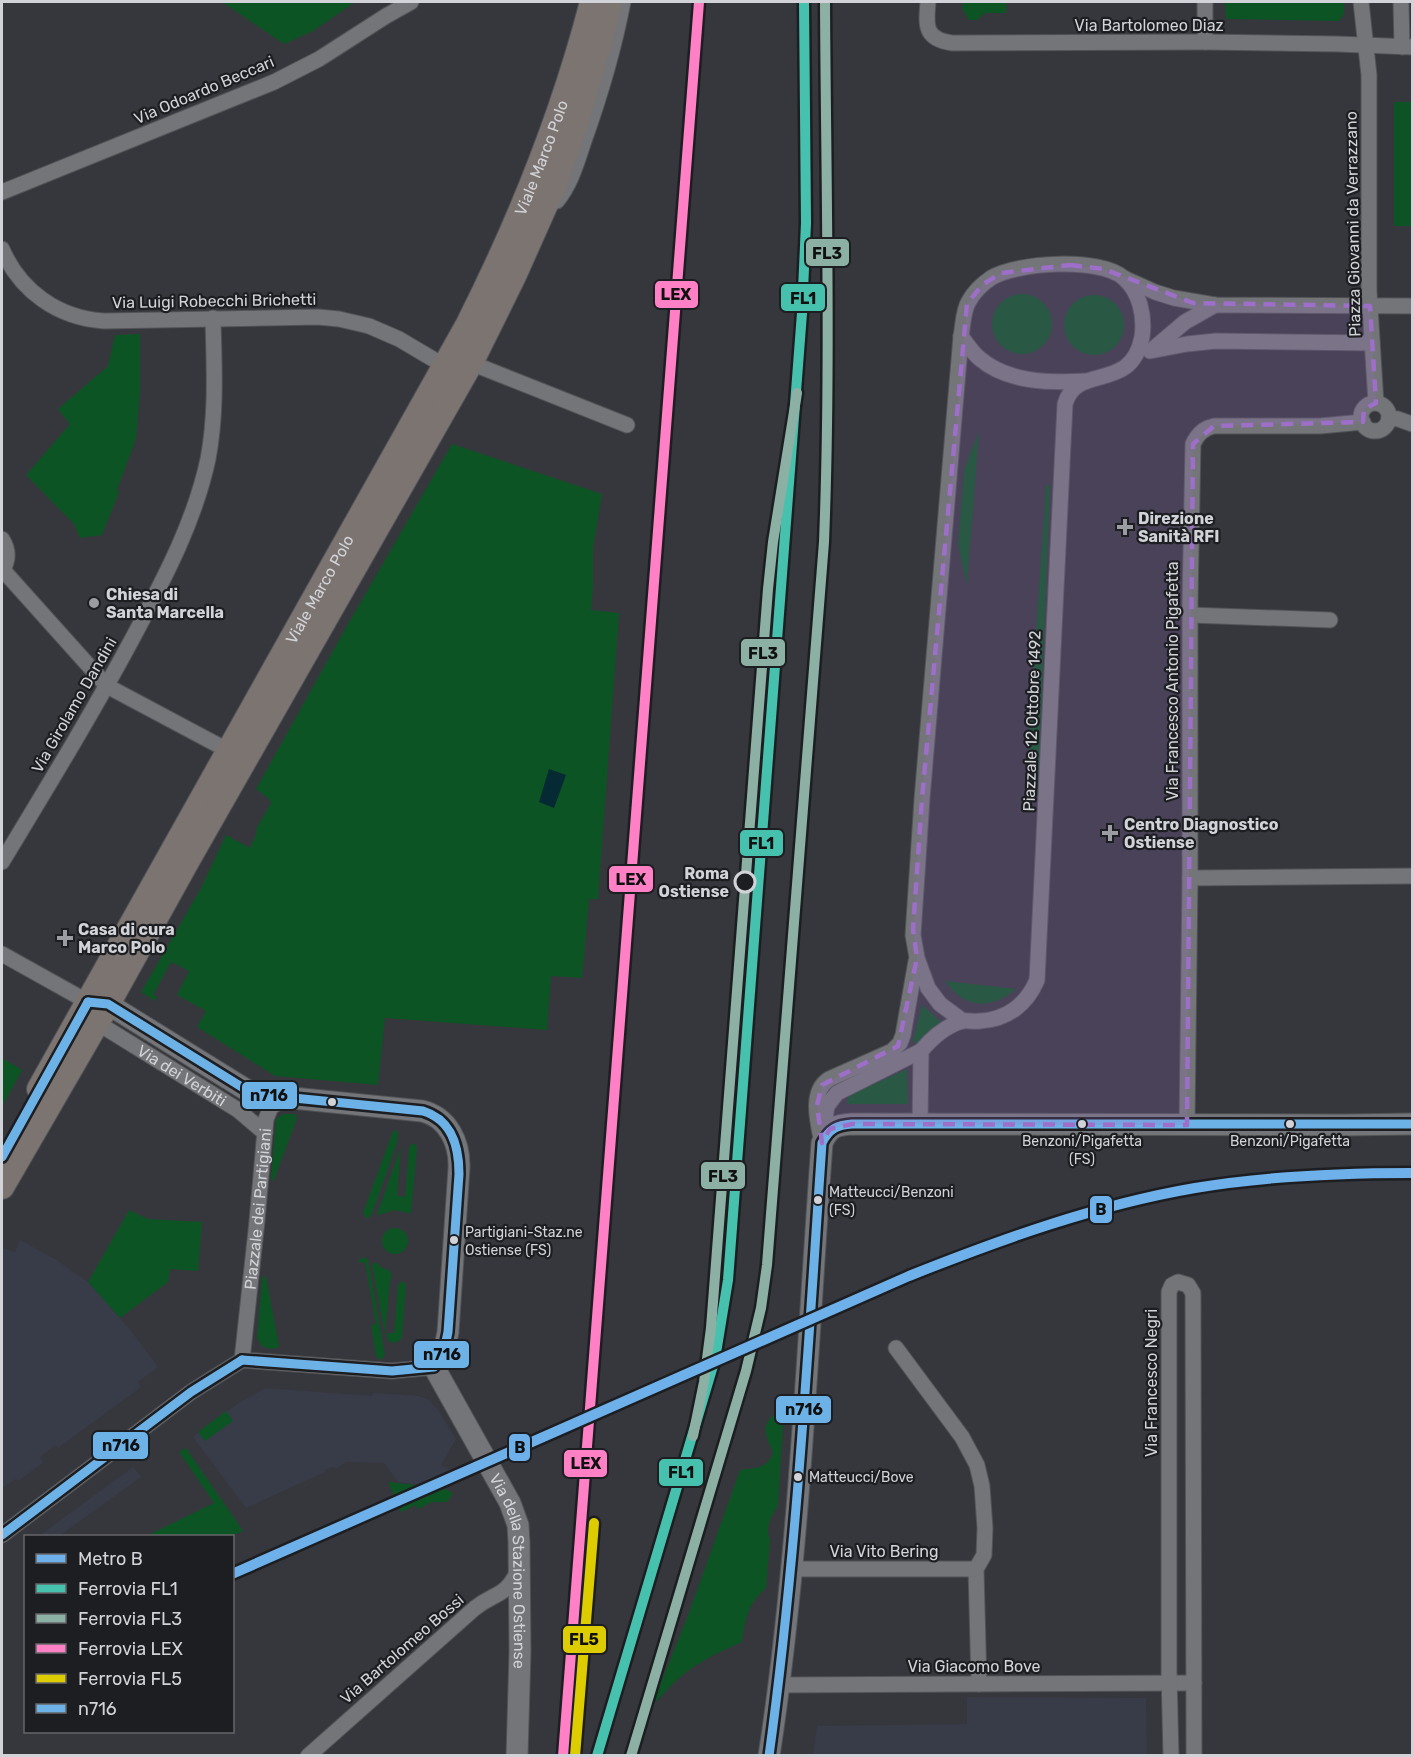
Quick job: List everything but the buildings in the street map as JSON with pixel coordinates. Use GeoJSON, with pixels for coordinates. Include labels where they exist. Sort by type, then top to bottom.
{"type":"FeatureCollection","features":[{"type":"Feature","properties":{"kind":"main road","name":"Viale Marco Polo"},"geometry":{"type":"LineString","coordinates":[[2,1187],[98,1009],[229,751],[445,367],[487,287],[537,172],[580,104],[578,53],[592,2]]}},
{"type":"Feature","properties":{"kind":"main road","name":"Viale Marco Polo"},"geometry":{"type":"LineString","coordinates":[[2,1157],[98,1009],[188,860],[471,363],[506,294],[563,161],[600,42],[609,2]]}},
{"type":"Feature","properties":{"kind":"street","name":"Via Odoardo Beccari"},"geometry":{"type":"LineString","coordinates":[[2,192],[274,82],[319,58],[411,2]]}},
{"type":"Feature","properties":{"kind":"street","name":"Viale Marco Polo"},"geometry":{"type":"LineString","coordinates":[[580,104],[611,56],[624,2]]}},
{"type":"Feature","properties":{"kind":"street","name":"Via Bartolomeo Diaz"},"geometry":{"type":"LineString","coordinates":[[928,2],[926,23],[928,30],[940,41],[952,43],[1205,42],[1407,47]]}},
{"type":"Feature","properties":{"kind":"street"},"geometry":{"type":"LineString","coordinates":[[1205,2],[1205,42]]}},
{"type":"Feature","properties":{"kind":"street","name":"Piazza Giovanni da Verrazzano"},"geometry":{"type":"LineString","coordinates":[[1361,2],[1369,75],[1370,306],[1376,403]]}},
{"type":"Feature","properties":{"kind":"street"},"geometry":{"type":"LineString","coordinates":[[1401,2],[1407,47]]}},
{"type":"Feature","properties":{"kind":"street","name":"Via Luigi Robecchi Brichetti"},"geometry":{"type":"LineString","coordinates":[[2,249],[11,268],[29,289],[55,308],[77,317],[104,321],[318,317],[356,322],[384,332],[425,353],[445,367]]}},
{"type":"Feature","properties":{"kind":"street"},"geometry":{"type":"LineString","coordinates":[[963,1021],[940,1004],[932,994],[921,973],[913,935],[961,336],[967,304],[982,285],[1002,273],[1030,266],[1070,265],[1104,269],[1155,292],[1174,298],[1215,305],[1413,306]]}},
{"type":"Feature","properties":{"kind":"street"},"geometry":{"type":"LineString","coordinates":[[1122,277],[1140,304],[1143,321],[1141,340],[1134,361]]}},
{"type":"Feature","properties":{"kind":"street"},"geometry":{"type":"LineString","coordinates":[[961,336],[981,360],[1008,374],[1043,381],[1086,381],[1113,374],[1150,351],[1185,322],[1215,305]]}},
{"type":"Feature","properties":{"kind":"street","name":"Via Girolamo Dandini"},"geometry":{"type":"LineString","coordinates":[[2,862],[107,686],[185,533],[200,490],[211,443],[213,318]]}},
{"type":"Feature","properties":{"kind":"street"},"geometry":{"type":"LineString","coordinates":[[1150,351],[1216,341],[1372,343]]}},
{"type":"Feature","properties":{"kind":"street"},"geometry":{"type":"LineString","coordinates":[[445,367],[458,369],[471,363],[627,425]]}},
{"type":"Feature","properties":{"kind":"street","name":"Piazzale 12 Ottobre 1492"},"geometry":{"type":"LineString","coordinates":[[822,1143],[826,1111],[834,1096],[839,1092],[921,1052],[935,1037],[963,1021],[990,1020],[1005,1015],[1022,1003],[1031,993],[1037,980],[1065,409],[1070,392],[1086,381]]}},
{"type":"Feature","properties":{"kind":"street"},"geometry":{"type":"LineString","coordinates":[[1376,403],[1384,407],[1389,418],[1385,426],[1377,430],[1368,429],[1362,417],[1364,409],[1376,403]]}},
{"type":"Feature","properties":{"kind":"street"},"geometry":{"type":"LineString","coordinates":[[1389,418],[1413,424]]}},
{"type":"Feature","properties":{"kind":"street","name":"Via Francesco Antonio Pigafetta"},"geometry":{"type":"LineString","coordinates":[[1187,1125],[1191,451],[1196,437],[1205,429],[1214,426],[1320,426],[1363,422]]}},
{"type":"Feature","properties":{"kind":"street"},"geometry":{"type":"LineString","coordinates":[[2,539],[8,555],[2,570],[107,686],[229,751]]}},
{"type":"Feature","properties":{"kind":"street"},"geometry":{"type":"LineString","coordinates":[[1190,615],[1330,620]]}},
{"type":"Feature","properties":{"kind":"street"},"geometry":{"type":"LineString","coordinates":[[1190,878],[1413,876]]}},
{"type":"Feature","properties":{"kind":"street"},"geometry":{"type":"LineString","coordinates":[[2,954],[98,1009]]}},
{"type":"Feature","properties":{"kind":"street"},"geometry":{"type":"LineString","coordinates":[[768,1755],[779,1685],[792,1569],[822,1143],[817,1104],[822,1085],[829,1079],[898,1046],[903,1035],[917,958]]}},
{"type":"Feature","properties":{"kind":"street","name":"Via dei Verbiti"},"geometry":{"type":"LineString","coordinates":[[98,1009],[249,1092],[261,1096],[286,1098]]}},
{"type":"Feature","properties":{"kind":"street","name":"Via dei Verbiti"},"geometry":{"type":"LineString","coordinates":[[98,1009],[104,1027],[238,1110],[265,1132]]}},
{"type":"Feature","properties":{"kind":"street"},"geometry":{"type":"LineString","coordinates":[[920,1124],[921,1052]]}},
{"type":"Feature","properties":{"kind":"street"},"geometry":{"type":"LineString","coordinates":[[2,1535],[191,1392],[242,1360],[392,1371],[434,1367],[444,1351],[448,1332],[459,1168],[458,1152],[453,1137],[439,1119],[422,1111],[286,1098]]}},
{"type":"Feature","properties":{"kind":"street","name":"Piazzale dei Partigiani"},"geometry":{"type":"LineString","coordinates":[[242,1360],[258,1221],[265,1132],[269,1110],[274,1104],[286,1098]]}},
{"type":"Feature","properties":{"kind":"street"},"geometry":{"type":"LineString","coordinates":[[822,1143],[828,1131],[840,1125],[1413,1124]]}},
{"type":"Feature","properties":{"kind":"street","name":"Via Francesco Negri"},"geometry":{"type":"LineString","coordinates":[[1171,1755],[1169,1292],[1172,1285],[1178,1282],[1188,1284],[1193,1293],[1194,1755]]}},
{"type":"Feature","properties":{"kind":"street"},"geometry":{"type":"LineString","coordinates":[[896,1348],[962,1437],[977,1465],[982,1486],[985,1528],[984,1555],[976,1569],[979,1684]]}},
{"type":"Feature","properties":{"kind":"street","name":"Via della Stazione Ostiense"},"geometry":{"type":"LineString","coordinates":[[434,1367],[513,1509],[519,1532],[520,1652],[517,1755]]}},
{"type":"Feature","properties":{"kind":"street","name":"Via Bartolomeo Bossi"},"geometry":{"type":"LineString","coordinates":[[308,1755],[481,1604],[505,1591],[519,1569]]}},
{"type":"Feature","properties":{"kind":"street","name":"Via Vito Bering"},"geometry":{"type":"LineString","coordinates":[[792,1569],[976,1569]]}},
{"type":"Feature","properties":{"kind":"street"},"geometry":{"type":"LineString","coordinates":[[1169,1683],[1194,1683]]}},
{"type":"Feature","properties":{"kind":"street","name":"Via Giacomo Bove"},"geometry":{"type":"LineString","coordinates":[[779,1685],[1169,1683]]}},
{"type":"Feature","properties":{"kind":"highlighted area"},"geometry":{"type":"Polygon","coordinates":[[[1070,265],[1104,269],[1193,303],[1370,306],[1376,403],[1364,409],[1363,422],[1214,426],[1193,444],[1187,1125],[852,1124],[830,1129],[822,1143],[817,1105],[822,1085],[898,1046],[917,958],[913,929],[922,799],[967,304],[982,285],[1001,273],[1070,265]]]}},
{"type":"Feature","properties":{"kind":"shaded area"},"geometry":{"type":"Polygon","coordinates":[[[549,769],[566,775],[554,808],[539,802],[549,769]]]}},
{"type":"Feature","properties":{"kind":"shaded area"},"geometry":{"type":"Polygon","coordinates":[[[20,1240],[55,1259],[88,1282],[131,1331],[158,1367],[138,1382],[141,1387],[58,1448],[55,1445],[40,1457],[44,1462],[18,1481],[16,1479],[2,1488],[2,1251],[3,1248],[15,1252],[20,1240]]]}},
{"type":"Feature","properties":{"kind":"shaded area"},"geometry":{"type":"Polygon","coordinates":[[[266,1388],[372,1396],[373,1393],[419,1396],[429,1400],[439,1411],[456,1439],[441,1465],[453,1471],[444,1488],[398,1482],[384,1463],[346,1462],[337,1468],[324,1470],[325,1472],[246,1508],[193,1437],[240,1402],[266,1388]]]}},
{"type":"Feature","properties":{"kind":"shaded area"},"geometry":{"type":"Polygon","coordinates":[[[133,1467],[141,1477],[60,1535],[40,1535],[133,1467]]]}},
{"type":"Feature","properties":{"kind":"shaded area"},"geometry":{"type":"Polygon","coordinates":[[[967,1697],[1146,1698],[1147,1755],[813,1755],[817,1726],[967,1724],[967,1697]]]}},
{"type":"Feature","properties":{"kind":"green space"},"geometry":{"type":"Polygon","coordinates":[[[222,2],[355,2],[313,31],[284,44],[222,2]]]}},
{"type":"Feature","properties":{"kind":"green space"},"geometry":{"type":"Polygon","coordinates":[[[963,2],[1006,2],[1006,13],[985,13],[977,20],[969,20],[962,8],[963,2]]]}},
{"type":"Feature","properties":{"kind":"green space"},"geometry":{"type":"Polygon","coordinates":[[[1225,2],[1344,2],[1344,14],[1339,21],[1226,19],[1225,2]]]}},
{"type":"Feature","properties":{"kind":"green space"},"geometry":{"type":"Polygon","coordinates":[[[1394,102],[1412,102],[1412,226],[1394,226],[1394,102]]]}},
{"type":"Feature","properties":{"kind":"green space"},"geometry":{"type":"Polygon","coordinates":[[[1016,294],[1028,294],[1039,299],[1047,307],[1052,324],[1050,336],[1039,349],[1028,354],[1016,354],[1005,349],[997,341],[992,330],[992,318],[997,307],[1005,299],[1016,294]]]}},
{"type":"Feature","properties":{"kind":"green space"},"geometry":{"type":"Polygon","coordinates":[[[1088,295],[1100,295],[1111,300],[1119,308],[1124,325],[1122,337],[1111,350],[1100,355],[1088,355],[1077,350],[1069,342],[1064,331],[1064,319],[1069,308],[1077,300],[1088,295]]]}},
{"type":"Feature","properties":{"kind":"green space"},"geometry":{"type":"Polygon","coordinates":[[[140,334],[140,392],[136,439],[102,535],[80,538],[74,524],[26,475],[70,424],[58,409],[108,366],[115,335],[140,334]]]}},
{"type":"Feature","properties":{"kind":"green space"},"geometry":{"type":"Polygon","coordinates":[[[979,431],[967,586],[958,545],[964,470],[979,431]]]}},
{"type":"Feature","properties":{"kind":"green space"},"geometry":{"type":"Polygon","coordinates":[[[452,444],[602,494],[593,548],[591,610],[619,613],[598,899],[589,899],[582,978],[551,976],[547,1030],[385,1018],[378,1085],[275,1076],[197,1027],[206,1011],[177,995],[189,971],[171,962],[153,995],[157,997],[155,1001],[141,992],[201,888],[226,835],[250,848],[257,832],[256,829],[271,803],[256,789],[452,444]]]}},
{"type":"Feature","properties":{"kind":"green space"},"geometry":{"type":"Polygon","coordinates":[[[1046,485],[1050,485],[1038,795],[1025,794],[1046,485]]]}},
{"type":"Feature","properties":{"kind":"green space"},"geometry":{"type":"Polygon","coordinates":[[[945,981],[1016,989],[997,1001],[978,1003],[961,997],[945,981]]]}},
{"type":"Feature","properties":{"kind":"green space"},"geometry":{"type":"Polygon","coordinates":[[[922,1005],[941,1022],[916,1045],[913,1040],[922,1005]]]}},
{"type":"Feature","properties":{"kind":"green space"},"geometry":{"type":"Polygon","coordinates":[[[2,1058],[22,1070],[2,1107],[2,1058]]]}},
{"type":"Feature","properties":{"kind":"green space"},"geometry":{"type":"Polygon","coordinates":[[[907,1069],[908,1104],[847,1104],[852,1094],[907,1069]]]}},
{"type":"Feature","properties":{"kind":"green space"},"geometry":{"type":"Polygon","coordinates":[[[283,1114],[295,1114],[297,1118],[272,1181],[276,1119],[283,1114]]]}},
{"type":"Feature","properties":{"kind":"green space"},"geometry":{"type":"Polygon","coordinates":[[[396,1130],[397,1143],[372,1214],[366,1218],[363,1213],[393,1131],[396,1130]]]}},
{"type":"Feature","properties":{"kind":"green space"},"geometry":{"type":"Polygon","coordinates":[[[415,1144],[417,1148],[411,1213],[395,1210],[378,1215],[401,1147],[397,1196],[405,1197],[409,1147],[415,1144]]]}},
{"type":"Feature","properties":{"kind":"green space"},"geometry":{"type":"Polygon","coordinates":[[[129,1210],[148,1219],[202,1222],[198,1271],[170,1269],[168,1282],[120,1318],[88,1282],[129,1210]]]}},
{"type":"Feature","properties":{"kind":"green space"},"geometry":{"type":"Polygon","coordinates":[[[395,1228],[404,1232],[408,1241],[404,1250],[395,1254],[386,1250],[382,1241],[386,1232],[395,1228]]]}},
{"type":"Feature","properties":{"kind":"green space"},"geometry":{"type":"Polygon","coordinates":[[[364,1257],[368,1260],[385,1355],[381,1360],[376,1356],[371,1325],[376,1324],[365,1262],[359,1263],[359,1260],[364,1257]]]}},
{"type":"Feature","properties":{"kind":"green space"},"geometry":{"type":"Polygon","coordinates":[[[376,1262],[382,1268],[389,1270],[392,1275],[385,1334],[372,1265],[376,1262]]]}},
{"type":"Feature","properties":{"kind":"green space"},"geometry":{"type":"Polygon","coordinates":[[[264,1276],[279,1346],[270,1349],[262,1346],[257,1338],[264,1276]]]}},
{"type":"Feature","properties":{"kind":"green space"},"geometry":{"type":"Polygon","coordinates":[[[404,1282],[406,1287],[402,1337],[399,1341],[392,1343],[387,1339],[387,1333],[394,1333],[398,1285],[404,1282]]]}},
{"type":"Feature","properties":{"kind":"green space"},"geometry":{"type":"Polygon","coordinates":[[[784,1407],[778,1506],[768,1526],[770,1540],[766,1588],[748,1612],[742,1642],[686,1672],[657,1701],[654,1700],[689,1613],[740,1470],[760,1467],[771,1458],[773,1452],[767,1437],[766,1426],[771,1417],[784,1407]]]}},
{"type":"Feature","properties":{"kind":"green space"},"geometry":{"type":"Polygon","coordinates":[[[226,1411],[233,1421],[205,1441],[198,1432],[226,1411]]]}},
{"type":"Feature","properties":{"kind":"green space"},"geometry":{"type":"Polygon","coordinates":[[[186,1448],[243,1531],[233,1535],[148,1535],[214,1503],[179,1452],[186,1448]]]}},
{"type":"Feature","properties":{"kind":"green space"},"geometry":{"type":"Polygon","coordinates":[[[388,1482],[443,1488],[453,1493],[447,1502],[432,1502],[418,1509],[416,1505],[401,1512],[388,1482]]]}},
{"type":"Feature","properties":{"kind":"metro line","name":"B"},"geometry":{"type":"LineString","coordinates":[[234,1573],[909,1276],[1014,1236],[1122,1204],[1195,1188],[1303,1176],[1412,1173]]}},
{"type":"Feature","properties":{"kind":"rail line","name":"LEX"},"geometry":{"type":"LineString","coordinates":[[563,1756],[699,2]]}},
{"type":"Feature","properties":{"kind":"rail line","name":"FL1"},"geometry":{"type":"LineString","coordinates":[[597,1756],[715,1359],[728,1280],[802,313],[806,223],[804,2]]}},
{"type":"Feature","properties":{"kind":"rail line","name":"FL3"},"geometry":{"type":"LineString","coordinates":[[631,1756],[746,1371],[761,1308],[767,1265],[824,542],[828,340],[825,2]]}},
{"type":"Feature","properties":{"kind":"rail line","name":"FL3"},"geometry":{"type":"LineString","coordinates":[[693,1436],[704,1382],[711,1328],[768,589],[773,542],[797,393]]}},
{"type":"Feature","properties":{"kind":"rail line","name":"FL5"},"geometry":{"type":"LineString","coordinates":[[575,1756],[594,1523]]}},
{"type":"Feature","properties":{"kind":"transit line","name":"n716"},"geometry":{"type":"LineString","coordinates":[[88,1002],[108,1004],[253,1094],[423,1111],[441,1121],[452,1135],[459,1174],[448,1332],[444,1351],[434,1367],[392,1371],[242,1360]]}},
{"type":"Feature","properties":{"kind":"transit line","name":"n716"},"geometry":{"type":"LineString","coordinates":[[2,1157],[88,1002]]}},
{"type":"Feature","properties":{"kind":"transit line","name":"n716"},"geometry":{"type":"LineString","coordinates":[[769,1756],[794,1526],[822,1143],[831,1131],[842,1125],[852,1124],[1412,1124]]}},
{"type":"Feature","properties":{"kind":"transit line","name":"n716"},"geometry":{"type":"LineString","coordinates":[[2,1535],[191,1392],[242,1360]]}},
{"type":"Feature","properties":{"kind":"place","name":"Direzione Sanità RFI"},"geometry":{"type":"Point","coordinates":[1125,527]}},
{"type":"Feature","properties":{"kind":"place","name":"Chiesa di Santa Marcella"},"geometry":{"type":"Point","coordinates":[94,603]}},
{"type":"Feature","properties":{"kind":"place","name":"Centro Diagnostico Ostiense"},"geometry":{"type":"Point","coordinates":[1110,833]}},
{"type":"Feature","properties":{"kind":"place","name":"Roma Ostiense"},"geometry":{"type":"Point","coordinates":[745,882]}},
{"type":"Feature","properties":{"kind":"place","name":"Casa di cura Marco Polo"},"geometry":{"type":"Point","coordinates":[65,938]}},
{"type":"Feature","properties":{"kind":"place","name":"Benzoni/Pigafetta (FS)"},"geometry":{"type":"Point","coordinates":[1082,1124]}},
{"type":"Feature","properties":{"kind":"place","name":"Benzoni/Pigafetta"},"geometry":{"type":"Point","coordinates":[1290,1124]}},
{"type":"Feature","properties":{"kind":"place","name":"Matteucci/Benzoni (FS)"},"geometry":{"type":"Point","coordinates":[818,1200]}},
{"type":"Feature","properties":{"kind":"place","name":"Partigiani-Staz.ne Ostiense (FS)"},"geometry":{"type":"Point","coordinates":[454,1240]}},
{"type":"Feature","properties":{"kind":"place","name":"Matteucci/Bove"},"geometry":{"type":"Point","coordinates":[798,1477]}}]}
